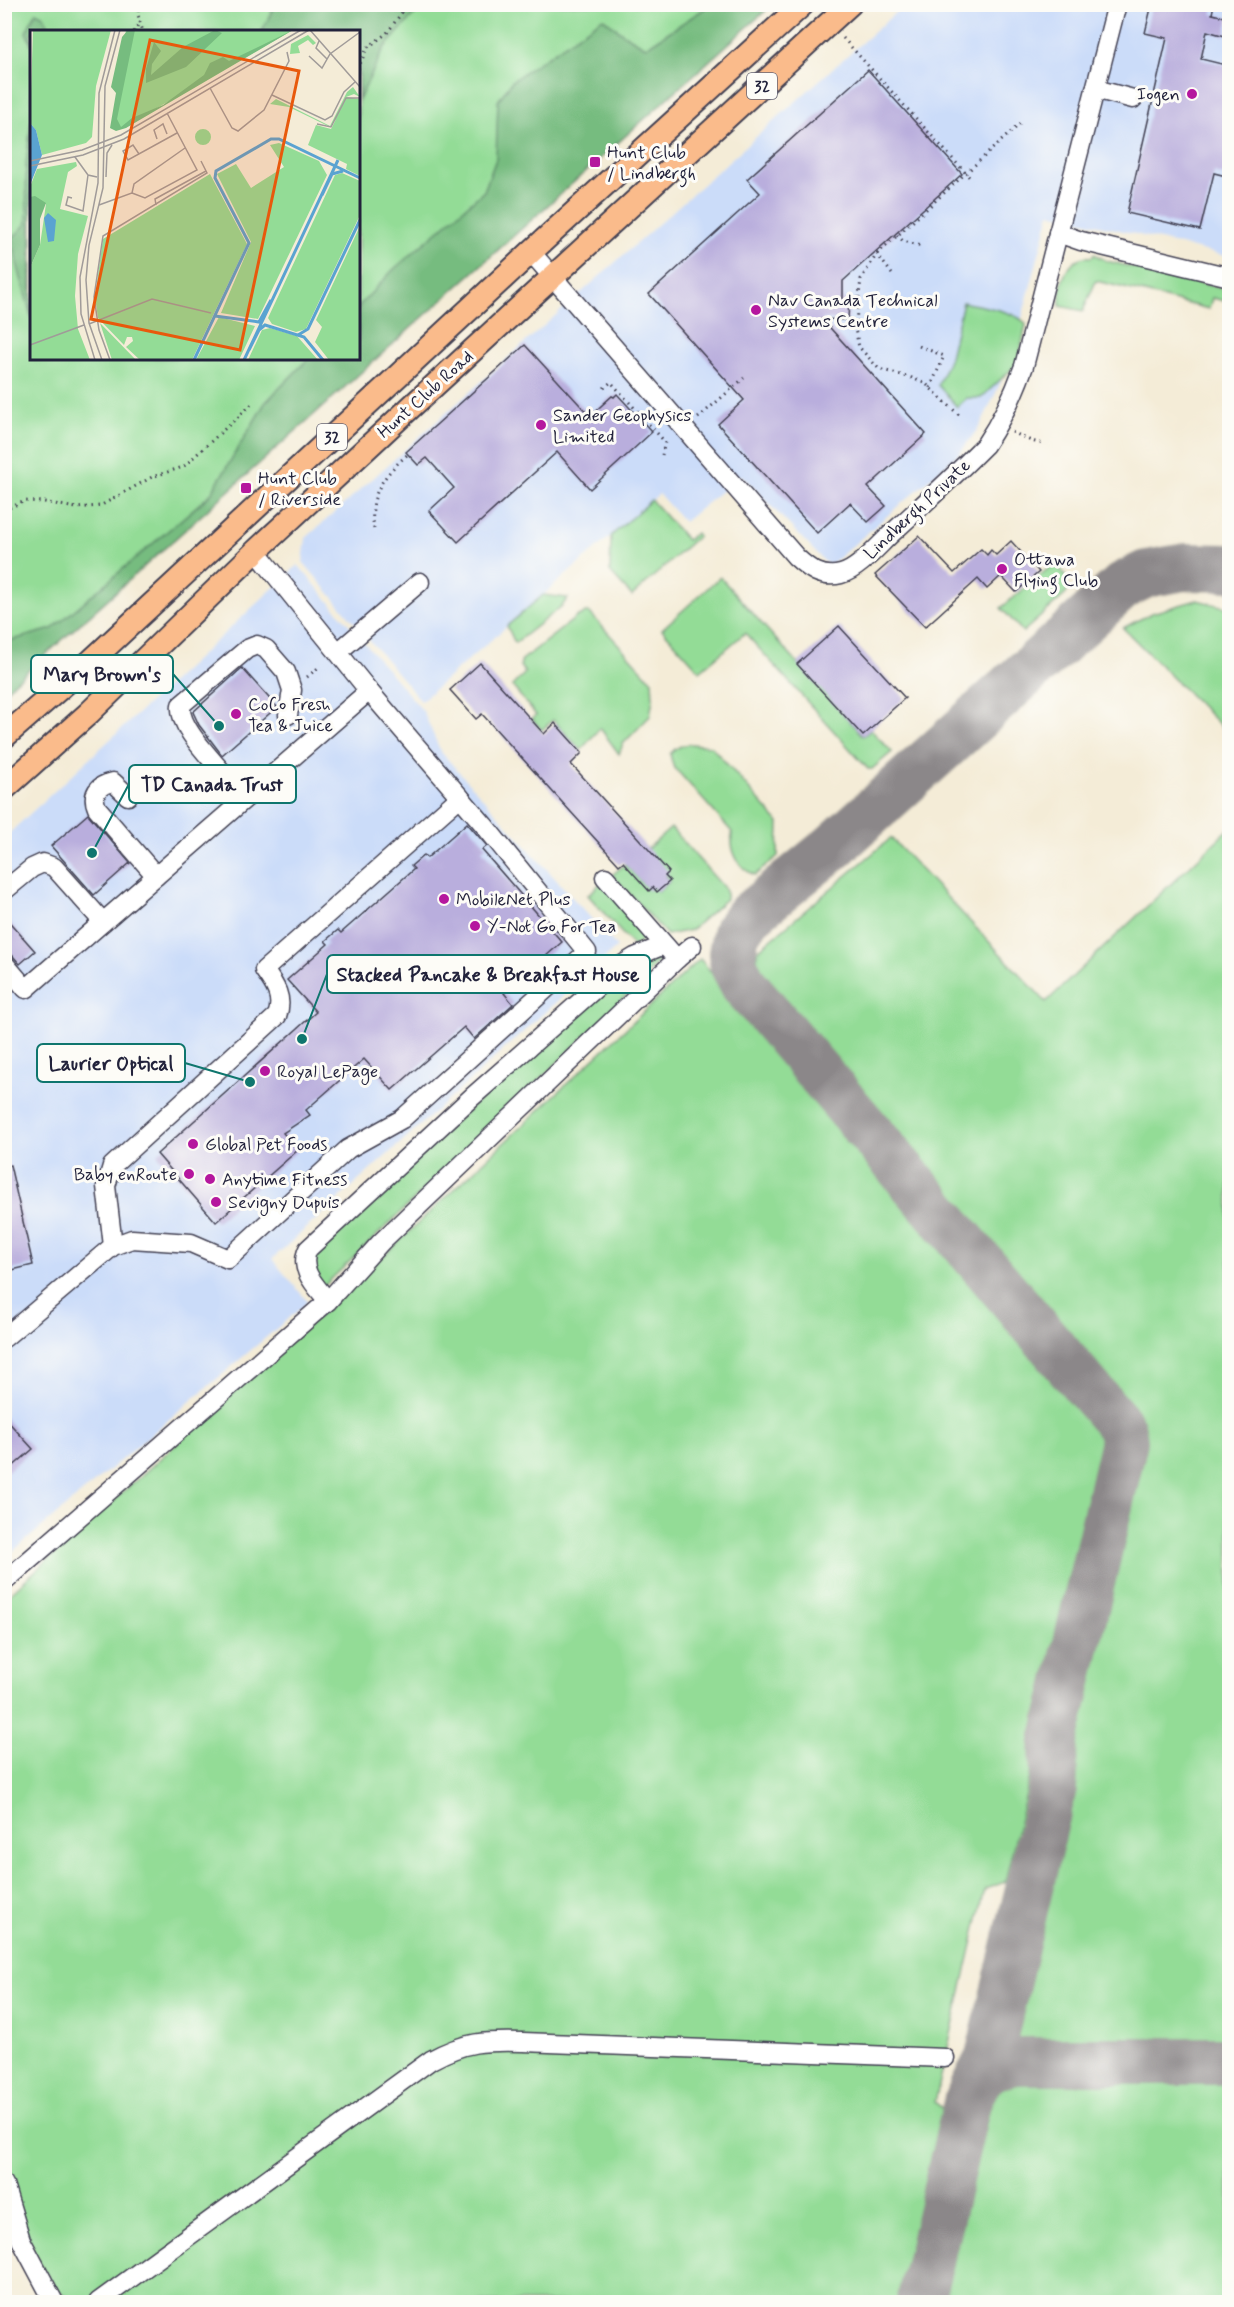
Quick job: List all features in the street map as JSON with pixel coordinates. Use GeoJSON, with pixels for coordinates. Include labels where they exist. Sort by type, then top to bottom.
{"type":"FeatureCollection","features":[{"type":"Feature","properties":{"kind":"main road","name":"Hunt Club Road"},"geometry":{"type":"LineString","coordinates":[[4,737],[83,669],[531,252],[803,4]]}},
{"type":"Feature","properties":{"kind":"main road","name":"Hunt Club Road"},"geometry":{"type":"LineString","coordinates":[[4,789],[89,712],[256,551],[850,4]]}},
{"type":"Feature","properties":{"kind":"main road"},"geometry":{"type":"LineString","coordinates":[[234,529],[256,551]]}},
{"type":"Feature","properties":{"kind":"street","name":"Lindbergh Private"},"geometry":{"type":"LineString","coordinates":[[531,252],[810,571],[834,575],[850,571],[977,453],[996,428],[1012,398],[1024,366],[1117,4]]}},
{"type":"Feature","properties":{"kind":"street"},"geometry":{"type":"LineString","coordinates":[[1095,89],[1133,99]]}},
{"type":"Feature","properties":{"kind":"street"},"geometry":{"type":"LineString","coordinates":[[1058,233],[1081,241],[1230,277]]}},
{"type":"Feature","properties":{"kind":"street"},"geometry":{"type":"LineString","coordinates":[[4,1338],[113,1246],[132,1239],[191,1243],[228,1259],[348,1149],[402,1119],[588,951],[369,691],[256,551]]}},
{"type":"Feature","properties":{"kind":"street"},"geometry":{"type":"LineString","coordinates":[[338,652],[420,582]]}},
{"type":"Feature","properties":{"kind":"street"},"geometry":{"type":"LineString","coordinates":[[222,772],[185,725],[180,714],[181,705],[247,649],[257,645],[266,649],[286,672],[292,690],[288,715]]}},
{"type":"Feature","properties":{"kind":"street"},"geometry":{"type":"LineString","coordinates":[[4,963],[26,989],[369,691]]}},
{"type":"Feature","properties":{"kind":"street"},"geometry":{"type":"LineString","coordinates":[[128,796],[113,782],[104,784],[96,791],[94,800],[97,808],[156,876]]}},
{"type":"Feature","properties":{"kind":"street"},"geometry":{"type":"LineString","coordinates":[[113,1246],[106,1186],[112,1166],[277,1016],[280,999],[264,970],[460,797]]}},
{"type":"Feature","properties":{"kind":"street"},"geometry":{"type":"LineString","coordinates":[[4,891],[32,868],[43,863],[54,867],[103,922]]}},
{"type":"Feature","properties":{"kind":"street"},"geometry":{"type":"LineString","coordinates":[[605,877],[670,952]]}},
{"type":"Feature","properties":{"kind":"street"},"geometry":{"type":"LineString","coordinates":[[328,1301],[307,1273],[304,1260],[308,1249],[472,1097],[622,966],[635,957],[692,946]]}},
{"type":"Feature","properties":{"kind":"street"},"geometry":{"type":"LineString","coordinates":[[4,1582],[328,1301],[381,1242],[670,952]]}},
{"type":"Feature","properties":{"kind":"street"},"geometry":{"type":"LineString","coordinates":[[98,2302],[431,2060],[471,2043],[500,2041],[945,2058]]}},
{"type":"Feature","properties":{"kind":"street"},"geometry":{"type":"LineString","coordinates":[[4,2184],[21,2240],[54,2302]]}},
{"type":"Feature","properties":{"kind":"path"},"geometry":{"type":"LineString","coordinates":[[138,4],[142,30]]}},
{"type":"Feature","properties":{"kind":"path"},"geometry":{"type":"LineString","coordinates":[[360,64],[367,48],[387,33],[408,4]]}},
{"type":"Feature","properties":{"kind":"path"},"geometry":{"type":"LineString","coordinates":[[135,30],[140,21]]}},
{"type":"Feature","properties":{"kind":"path"},"geometry":{"type":"LineString","coordinates":[[840,34],[971,179]]}},
{"type":"Feature","properties":{"kind":"path"},"geometry":{"type":"LineString","coordinates":[[959,415],[930,388],[912,378],[879,369],[860,347],[855,329],[861,279],[877,254],[1022,122]]}},
{"type":"Feature","properties":{"kind":"path"},"geometry":{"type":"LineString","coordinates":[[897,235],[903,241],[922,246]]}},
{"type":"Feature","properties":{"kind":"path"},"geometry":{"type":"LineString","coordinates":[[877,254],[892,274]]}},
{"type":"Feature","properties":{"kind":"path"},"geometry":{"type":"LineString","coordinates":[[919,346],[944,356],[930,388]]}},
{"type":"Feature","properties":{"kind":"path"},"geometry":{"type":"LineString","coordinates":[[685,429],[744,378]]}},
{"type":"Feature","properties":{"kind":"path"},"geometry":{"type":"LineString","coordinates":[[604,388],[611,382],[665,442],[662,455]]}},
{"type":"Feature","properties":{"kind":"path"},"geometry":{"type":"LineString","coordinates":[[4,510],[25,501],[75,508],[100,506],[152,477],[183,467],[252,404]]}},
{"type":"Feature","properties":{"kind":"path"},"geometry":{"type":"LineString","coordinates":[[1010,431],[1031,441],[1044,444]]}},
{"type":"Feature","properties":{"kind":"path"},"geometry":{"type":"LineString","coordinates":[[374,529],[371,513],[374,495],[398,463],[408,454]]}},
{"type":"Feature","properties":{"kind":"shaded area"},"geometry":{"type":"Polygon","coordinates":[[[904,5],[1229,5],[1229,257],[1050,213],[1010,363],[980,426],[959,454],[829,566],[741,475],[684,522],[659,494],[421,701],[303,562],[306,538],[904,5]]]}},
{"type":"Feature","properties":{"kind":"shaded area"},"geometry":{"type":"Polygon","coordinates":[[[298,565],[423,711],[441,752],[617,947],[272,1259],[308,1302],[5,1558],[5,837],[298,565]]]}},
{"type":"Feature","properties":{"kind":"green space"},"geometry":{"type":"Polygon","coordinates":[[[5,4],[759,5],[5,677],[5,4]]]}},
{"type":"Feature","properties":{"kind":"green space"},"geometry":{"type":"Polygon","coordinates":[[[275,4],[423,5],[384,48],[360,98],[360,30],[262,30],[275,4]]]}},
{"type":"Feature","properties":{"kind":"green space"},"geometry":{"type":"Polygon","coordinates":[[[710,5],[772,5],[5,691],[5,642],[52,629],[210,495],[265,403],[307,360],[360,360],[360,305],[393,270],[484,191],[496,159],[498,101],[512,81],[603,18],[646,47],[710,5]]]}},
{"type":"Feature","properties":{"kind":"green space"},"geometry":{"type":"Polygon","coordinates":[[[36,12],[44,16],[51,30],[30,30],[30,42],[26,32],[36,12]]]}},
{"type":"Feature","properties":{"kind":"green space"},"geometry":{"type":"Polygon","coordinates":[[[30,130],[30,312],[13,238],[27,223],[26,165],[30,130]]]}},
{"type":"Feature","properties":{"kind":"green space"},"geometry":{"type":"Polygon","coordinates":[[[1094,254],[1107,261],[1229,290],[1229,302],[1212,298],[1209,309],[1096,281],[1083,311],[1060,306],[1061,289],[1070,265],[1076,260],[1092,257],[1094,254]]]}},
{"type":"Feature","properties":{"kind":"green space"},"geometry":{"type":"Polygon","coordinates":[[[963,302],[1016,316],[1026,325],[1018,363],[981,398],[967,398],[957,407],[938,385],[950,357],[963,302]]]}},
{"type":"Feature","properties":{"kind":"green space"},"geometry":{"type":"Polygon","coordinates":[[[651,500],[687,540],[696,533],[698,536],[632,596],[610,572],[611,536],[651,500]]]}},
{"type":"Feature","properties":{"kind":"green space"},"geometry":{"type":"Polygon","coordinates":[[[1056,562],[1067,581],[1068,590],[1023,632],[1001,608],[1056,562]]]}},
{"type":"Feature","properties":{"kind":"green space"},"geometry":{"type":"Polygon","coordinates":[[[720,577],[863,736],[871,730],[892,752],[872,769],[868,769],[745,633],[700,671],[662,629],[720,577]]]}},
{"type":"Feature","properties":{"kind":"green space"},"geometry":{"type":"Polygon","coordinates":[[[543,595],[568,598],[562,606],[515,643],[507,626],[543,595]]]}},
{"type":"Feature","properties":{"kind":"green space"},"geometry":{"type":"Polygon","coordinates":[[[1197,600],[1229,608],[1229,734],[1123,628],[1152,613],[1197,600]]]}},
{"type":"Feature","properties":{"kind":"green space"},"geometry":{"type":"Polygon","coordinates":[[[589,612],[652,681],[653,698],[650,716],[623,744],[619,754],[600,728],[581,750],[553,720],[542,730],[532,719],[536,715],[512,686],[525,673],[520,666],[522,660],[578,616],[589,612]]]}},
{"type":"Feature","properties":{"kind":"green space"},"geometry":{"type":"Polygon","coordinates":[[[691,744],[711,746],[779,823],[778,856],[755,875],[744,868],[736,858],[732,845],[732,832],[673,766],[670,754],[679,747],[691,744]]]}},
{"type":"Feature","properties":{"kind":"green space"},"geometry":{"type":"Polygon","coordinates":[[[671,828],[726,890],[726,899],[691,930],[667,935],[612,875],[625,864],[649,890],[653,887],[658,892],[670,881],[647,849],[671,828]]]}},
{"type":"Feature","properties":{"kind":"green space"},"geometry":{"type":"Polygon","coordinates":[[[1229,829],[1229,2045],[1024,2046],[1010,2028],[1073,1760],[1067,1751],[1143,1431],[757,979],[757,951],[891,838],[1046,1002],[1229,829]]]}},
{"type":"Feature","properties":{"kind":"green space"},"geometry":{"type":"Polygon","coordinates":[[[602,882],[648,935],[634,947],[588,895],[602,882]]]}},
{"type":"Feature","properties":{"kind":"green space"},"geometry":{"type":"Polygon","coordinates":[[[666,954],[607,1015],[323,1287],[313,1273],[311,1253],[621,970],[666,954]]]}},
{"type":"Feature","properties":{"kind":"green space"},"geometry":{"type":"Polygon","coordinates":[[[700,959],[1095,1415],[1104,1434],[1107,1451],[1005,1882],[985,1889],[935,2102],[951,2117],[906,2302],[75,2302],[60,2292],[40,2265],[19,2212],[5,2160],[4,1599],[332,1304],[700,959]]]}},
{"type":"Feature","properties":{"kind":"green space"},"geometry":{"type":"Polygon","coordinates":[[[1020,2076],[1229,2076],[1229,2302],[935,2302],[972,2144],[983,2113],[1008,2078],[1020,2076]]]}},
{"type":"Feature","properties":{"kind":"building","name":"Iogen"},"geometry":{"type":"Polygon","coordinates":[[[1152,4],[1214,4],[1212,14],[1229,18],[1225,36],[1207,31],[1201,59],[1230,66],[1230,177],[1214,173],[1200,230],[1127,213],[1167,38],[1145,33],[1152,4]]]}},
{"type":"Feature","properties":{"kind":"building","name":"Nav Canada Technical Systems Centre"},"geometry":{"type":"Polygon","coordinates":[[[868,70],[962,174],[843,281],[843,300],[849,300],[848,320],[822,319],[926,434],[868,487],[886,506],[868,522],[850,503],[817,533],[718,424],[744,400],[649,294],[760,193],[747,179],[868,70]]]}},
{"type":"Feature","properties":{"kind":"building","name":"Sander Geophysics Limited"},"geometry":{"type":"Polygon","coordinates":[[[525,345],[590,416],[617,394],[652,432],[590,489],[557,452],[458,542],[429,511],[454,488],[427,458],[418,465],[406,452],[525,345]]]}},
{"type":"Feature","properties":{"kind":"building"},"geometry":{"type":"Polygon","coordinates":[[[919,536],[954,573],[981,549],[987,555],[991,550],[996,555],[1011,541],[1039,572],[1016,592],[1001,576],[987,589],[978,579],[925,627],[875,575],[919,536]]]}},
{"type":"Feature","properties":{"kind":"building"},"geometry":{"type":"Polygon","coordinates":[[[839,626],[905,698],[863,736],[797,664],[839,626]]]}},
{"type":"Feature","properties":{"kind":"building"},"geometry":{"type":"Polygon","coordinates":[[[480,663],[544,734],[555,723],[582,753],[571,764],[669,872],[665,876],[670,881],[657,892],[653,887],[649,891],[623,862],[619,865],[482,714],[476,719],[450,690],[480,663]]]}},
{"type":"Feature","properties":{"kind":"building"},"geometry":{"type":"Polygon","coordinates":[[[242,668],[277,707],[222,755],[199,725],[193,712],[242,668]]]}},
{"type":"Feature","properties":{"kind":"building"},"geometry":{"type":"Polygon","coordinates":[[[88,814],[130,863],[94,895],[51,846],[88,814]]]}},
{"type":"Feature","properties":{"kind":"building"},"geometry":{"type":"Polygon","coordinates":[[[467,823],[487,846],[482,850],[562,942],[504,993],[513,1004],[474,1039],[464,1027],[392,1090],[364,1059],[306,1110],[310,1115],[283,1133],[298,1150],[216,1222],[157,1154],[316,1012],[287,980],[328,944],[325,941],[338,930],[341,933],[414,869],[411,866],[424,855],[427,858],[467,823]]]}},
{"type":"Feature","properties":{"kind":"building"},"geometry":{"type":"Polygon","coordinates":[[[4,916],[35,951],[20,964],[12,955],[4,952],[4,916]]]}},
{"type":"Feature","properties":{"kind":"building"},"geometry":{"type":"Polygon","coordinates":[[[4,1165],[10,1165],[33,1265],[4,1272],[4,1165]]]}},
{"type":"Feature","properties":{"kind":"building"},"geometry":{"type":"Polygon","coordinates":[[[4,1417],[33,1449],[4,1474],[4,1417]]]}},
{"type":"Feature","properties":{"kind":"taxiway"},"geometry":{"type":"LineString","coordinates":[[920,2302],[968,2099],[988,2060],[1053,1788],[1054,1742],[1124,1441],[1122,1430],[1115,1420],[744,985],[734,966],[732,954],[736,933],[747,917],[833,847],[1124,585],[1146,574],[1185,567],[1230,568]]}},
{"type":"Feature","properties":{"kind":"taxiway"},"geometry":{"type":"LineString","coordinates":[[979,2077],[994,2066],[1016,2061],[1230,2061]]}},
{"type":"Feature","properties":{"kind":"place","name":"Iogen"},"geometry":{"type":"Point","coordinates":[1192,94]}},
{"type":"Feature","properties":{"kind":"place","name":"Hunt Club / Lindbergh"},"geometry":{"type":"Point","coordinates":[595,162]}},
{"type":"Feature","properties":{"kind":"place","name":"Nav Canada Technical Systems Centre"},"geometry":{"type":"Point","coordinates":[756,310]}},
{"type":"Feature","properties":{"kind":"place","name":"Sander Geophysics Limited"},"geometry":{"type":"Point","coordinates":[541,425]}},
{"type":"Feature","properties":{"kind":"place","name":"Hunt Club / Riverside"},"geometry":{"type":"Point","coordinates":[246,488]}},
{"type":"Feature","properties":{"kind":"place","name":"Ottawa Flying Club"},"geometry":{"type":"Point","coordinates":[1002,569]}},
{"type":"Feature","properties":{"kind":"place","name":"CoCo Fresh Tea & Juice"},"geometry":{"type":"Point","coordinates":[236,714]}},
{"type":"Feature","properties":{"kind":"place","name":"Mary Brown's"},"geometry":{"type":"Point","coordinates":[219,726]}},
{"type":"Feature","properties":{"kind":"place","name":"TD Canada Trust"},"geometry":{"type":"Point","coordinates":[92,853]}},
{"type":"Feature","properties":{"kind":"place","name":"MobileNet Plus"},"geometry":{"type":"Point","coordinates":[444,899]}},
{"type":"Feature","properties":{"kind":"place","name":"Y-Not Go For Tea"},"geometry":{"type":"Point","coordinates":[475,926]}},
{"type":"Feature","properties":{"kind":"place","name":"Stacked Pancake & Breakfast House"},"geometry":{"type":"Point","coordinates":[302,1039]}},
{"type":"Feature","properties":{"kind":"place","name":"Royal LePage"},"geometry":{"type":"Point","coordinates":[265,1071]}},
{"type":"Feature","properties":{"kind":"place","name":"Laurier Optical"},"geometry":{"type":"Point","coordinates":[250,1082]}},
{"type":"Feature","properties":{"kind":"place","name":"Global Pet Foods"},"geometry":{"type":"Point","coordinates":[193,1144]}},
{"type":"Feature","properties":{"kind":"place","name":"Baby enRoute"},"geometry":{"type":"Point","coordinates":[189,1174]}},
{"type":"Feature","properties":{"kind":"place","name":"Anytime Fitness"},"geometry":{"type":"Point","coordinates":[210,1179]}},
{"type":"Feature","properties":{"kind":"place","name":"Sevigny Dupuis"},"geometry":{"type":"Point","coordinates":[216,1202]}}]}
